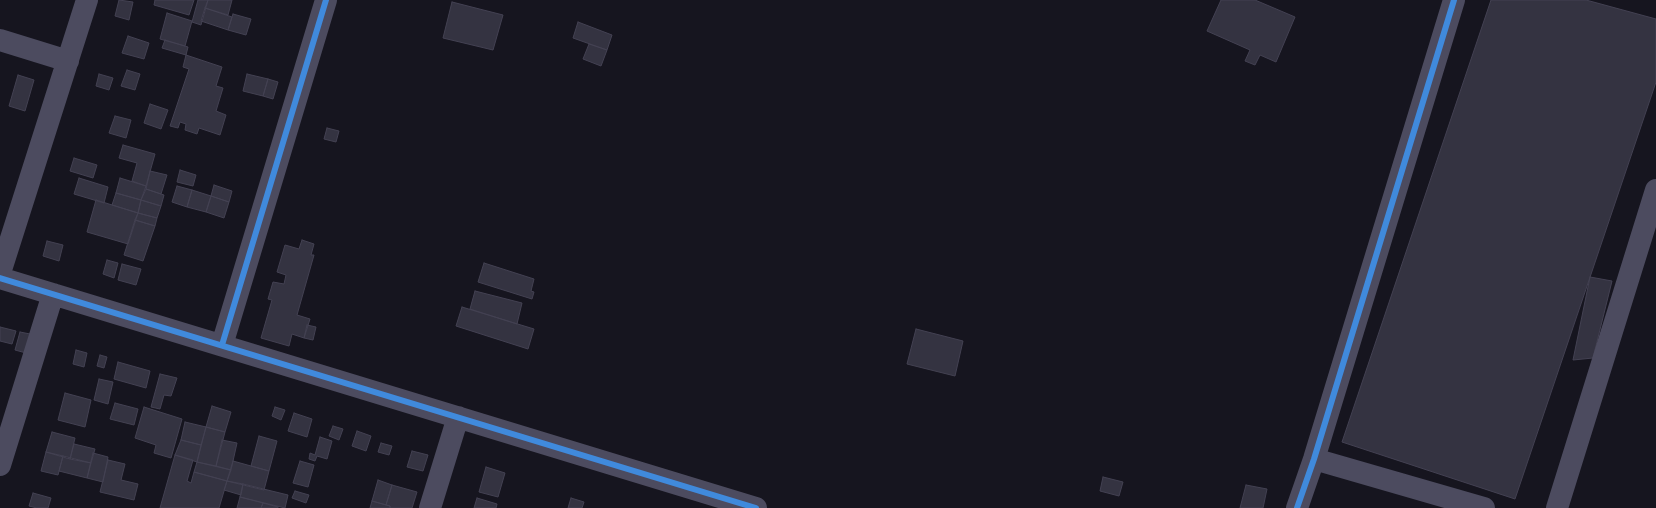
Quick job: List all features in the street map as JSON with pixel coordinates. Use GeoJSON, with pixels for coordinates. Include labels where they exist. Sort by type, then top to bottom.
{"type":"FeatureCollection","features":[{"type":"Feature","properties":{"kind":"street"},"geometry":{"type":"LineString","coordinates":[[0,273],[87,0]]}},
{"type":"Feature","properties":{"kind":"street"},"geometry":{"type":"LineString","coordinates":[[222,346],[326,0]]}},
{"type":"Feature","properties":{"kind":"street"},"geometry":{"type":"LineString","coordinates":[[1297,508],[1314,459],[1454,0]]}},
{"type":"Feature","properties":{"kind":"street"},"geometry":{"type":"LineString","coordinates":[[0,40],[68,60]]}},
{"type":"Feature","properties":{"kind":"street"},"geometry":{"type":"LineString","coordinates":[[1557,508],[1651,228],[1656,190]]}},
{"type":"Feature","properties":{"kind":"street"},"geometry":{"type":"LineString","coordinates":[[0,278],[756,508]]}},
{"type":"Feature","properties":{"kind":"street"},"geometry":{"type":"LineString","coordinates":[[0,465],[53,294]]}},
{"type":"Feature","properties":{"kind":"street"},"geometry":{"type":"LineString","coordinates":[[430,508],[458,417]]}},
{"type":"Feature","properties":{"kind":"street"},"geometry":{"type":"LineString","coordinates":[[1314,459],[1484,508]]}},
{"type":"Feature","properties":{"kind":"building"},"geometry":{"type":"Polygon","coordinates":[[[119,0],[133,2],[129,20],[115,16],[119,0]]]}},
{"type":"Feature","properties":{"kind":"building"},"geometry":{"type":"Polygon","coordinates":[[[155,0],[194,0],[189,15],[154,5],[155,0]]]}},
{"type":"Feature","properties":{"kind":"building"},"geometry":{"type":"Polygon","coordinates":[[[198,0],[208,0],[201,25],[192,22],[198,0]]]}},
{"type":"Feature","properties":{"kind":"building"},"geometry":{"type":"Polygon","coordinates":[[[208,0],[232,0],[228,15],[205,8],[208,0]]]}},
{"type":"Feature","properties":{"kind":"building"},"geometry":{"type":"Polygon","coordinates":[[[1221,0],[1255,0],[1295,17],[1276,62],[1260,55],[1255,65],[1245,61],[1250,50],[1207,31],[1221,0]]]}},
{"type":"Feature","properties":{"kind":"building"},"geometry":{"type":"Polygon","coordinates":[[[1491,0],[1586,0],[1656,19],[1656,82],[1515,499],[1342,442],[1491,0]]]}},
{"type":"Feature","properties":{"kind":"building"},"geometry":{"type":"Polygon","coordinates":[[[452,2],[503,15],[493,50],[443,38],[452,2]]]}},
{"type":"Feature","properties":{"kind":"building"},"geometry":{"type":"Polygon","coordinates":[[[205,8],[232,17],[228,30],[201,21],[205,8]]]}},
{"type":"Feature","properties":{"kind":"building"},"geometry":{"type":"Polygon","coordinates":[[[167,13],[192,21],[185,46],[160,39],[167,13]]]}},
{"type":"Feature","properties":{"kind":"building"},"geometry":{"type":"Polygon","coordinates":[[[233,14],[251,19],[246,35],[228,30],[233,14]]]}},
{"type":"Feature","properties":{"kind":"building"},"geometry":{"type":"Polygon","coordinates":[[[578,22],[612,35],[607,50],[573,38],[578,22]]]}},
{"type":"Feature","properties":{"kind":"building"},"geometry":{"type":"Polygon","coordinates":[[[128,36],[149,43],[144,59],[122,53],[128,36]]]}},
{"type":"Feature","properties":{"kind":"building"},"geometry":{"type":"Polygon","coordinates":[[[165,40],[188,47],[186,55],[162,48],[165,40]]]}},
{"type":"Feature","properties":{"kind":"building"},"geometry":{"type":"Polygon","coordinates":[[[589,44],[607,50],[601,66],[583,59],[589,44]]]}},
{"type":"Feature","properties":{"kind":"building"},"geometry":{"type":"Polygon","coordinates":[[[186,55],[222,67],[216,86],[223,88],[216,111],[226,115],[220,135],[199,128],[197,134],[185,130],[186,124],[180,122],[178,128],[170,126],[189,69],[183,67],[186,55]]]}},
{"type":"Feature","properties":{"kind":"building"},"geometry":{"type":"Polygon","coordinates":[[[127,70],[140,74],[135,90],[121,86],[127,70]]]}},
{"type":"Feature","properties":{"kind":"building"},"geometry":{"type":"Polygon","coordinates":[[[99,74],[113,78],[109,90],[96,86],[99,74]]]}},
{"type":"Feature","properties":{"kind":"building"},"geometry":{"type":"Polygon","coordinates":[[[247,74],[268,79],[263,96],[243,91],[247,74]]]}},
{"type":"Feature","properties":{"kind":"building"},"geometry":{"type":"Polygon","coordinates":[[[18,75],[34,80],[25,111],[9,106],[18,75]]]}},
{"type":"Feature","properties":{"kind":"building"},"geometry":{"type":"Polygon","coordinates":[[[268,79],[278,82],[273,99],[263,96],[268,79]]]}},
{"type":"Feature","properties":{"kind":"building"},"geometry":{"type":"Polygon","coordinates":[[[150,104],[168,110],[161,129],[144,123],[150,104]]]}},
{"type":"Feature","properties":{"kind":"building"},"geometry":{"type":"Polygon","coordinates":[[[115,116],[131,120],[126,138],[109,133],[115,116]]]}},
{"type":"Feature","properties":{"kind":"building"},"geometry":{"type":"Polygon","coordinates":[[[327,128],[339,131],[336,142],[324,139],[327,128]]]}},
{"type":"Feature","properties":{"kind":"building"},"geometry":{"type":"Polygon","coordinates":[[[123,145],[155,154],[146,186],[132,181],[137,163],[119,158],[123,145]]]}},
{"type":"Feature","properties":{"kind":"building"},"geometry":{"type":"Polygon","coordinates":[[[74,158],[97,165],[93,178],[70,171],[74,158]]]}},
{"type":"Feature","properties":{"kind":"building"},"geometry":{"type":"Polygon","coordinates":[[[180,170],[196,175],[193,186],[177,182],[180,170]]]}},
{"type":"Feature","properties":{"kind":"building"},"geometry":{"type":"Polygon","coordinates":[[[150,171],[167,175],[161,194],[146,189],[150,171]]]}},
{"type":"Feature","properties":{"kind":"building"},"geometry":{"type":"Polygon","coordinates":[[[79,178],[108,187],[104,203],[74,194],[79,178]]]}},
{"type":"Feature","properties":{"kind":"building"},"geometry":{"type":"Polygon","coordinates":[[[120,178],[146,186],[141,200],[116,193],[120,178]]]}},
{"type":"Feature","properties":{"kind":"building"},"geometry":{"type":"Polygon","coordinates":[[[214,185],[232,191],[229,202],[211,196],[214,185]]]}},
{"type":"Feature","properties":{"kind":"building"},"geometry":{"type":"Polygon","coordinates":[[[177,186],[192,190],[187,207],[172,202],[177,186]]]}},
{"type":"Feature","properties":{"kind":"building"},"geometry":{"type":"Polygon","coordinates":[[[146,189],[164,195],[161,206],[141,200],[146,189]]]}},
{"type":"Feature","properties":{"kind":"building"},"geometry":{"type":"Polygon","coordinates":[[[192,190],[211,196],[206,212],[187,207],[192,190]]]}},
{"type":"Feature","properties":{"kind":"building"},"geometry":{"type":"Polygon","coordinates":[[[116,193],[141,200],[138,213],[112,205],[116,193]]]}},
{"type":"Feature","properties":{"kind":"building"},"geometry":{"type":"Polygon","coordinates":[[[211,196],[229,202],[224,218],[206,212],[211,196]]]}},
{"type":"Feature","properties":{"kind":"building"},"geometry":{"type":"Polygon","coordinates":[[[96,200],[138,213],[128,244],[87,232],[96,200]]]}},
{"type":"Feature","properties":{"kind":"building"},"geometry":{"type":"Polygon","coordinates":[[[141,200],[161,206],[157,218],[138,213],[141,200]]]}},
{"type":"Feature","properties":{"kind":"building"},"geometry":{"type":"Polygon","coordinates":[[[138,213],[157,218],[155,226],[135,220],[138,213]]]}},
{"type":"Feature","properties":{"kind":"building"},"geometry":{"type":"Polygon","coordinates":[[[135,220],[155,226],[143,261],[124,255],[135,220]]]}},
{"type":"Feature","properties":{"kind":"building"},"geometry":{"type":"Polygon","coordinates":[[[302,240],[314,244],[311,255],[314,255],[297,315],[310,319],[304,338],[292,334],[289,346],[261,338],[272,300],[268,299],[273,282],[284,284],[286,275],[277,272],[285,245],[299,249],[302,240]]]}},
{"type":"Feature","properties":{"kind":"building"},"geometry":{"type":"Polygon","coordinates":[[[47,241],[63,245],[59,261],[43,256],[47,241]]]}},
{"type":"Feature","properties":{"kind":"building"},"geometry":{"type":"Polygon","coordinates":[[[107,260],[118,263],[114,278],[103,274],[107,260]]]}},
{"type":"Feature","properties":{"kind":"building"},"geometry":{"type":"Polygon","coordinates":[[[484,263],[534,279],[531,291],[534,292],[532,299],[478,282],[484,263]]]}},
{"type":"Feature","properties":{"kind":"building"},"geometry":{"type":"Polygon","coordinates":[[[122,264],[141,269],[136,285],[118,280],[122,264]]]}},
{"type":"Feature","properties":{"kind":"building"},"geometry":{"type":"Polygon","coordinates":[[[1590,277],[1612,281],[1593,358],[1573,360],[1590,277]]]}},
{"type":"Feature","properties":{"kind":"building"},"geometry":{"type":"Polygon","coordinates":[[[475,291],[522,303],[517,324],[470,309],[475,291]]]}},
{"type":"Feature","properties":{"kind":"building"},"geometry":{"type":"Polygon","coordinates":[[[462,307],[534,329],[528,349],[456,326],[462,307]]]}},
{"type":"Feature","properties":{"kind":"building"},"geometry":{"type":"Polygon","coordinates":[[[307,325],[316,327],[313,340],[304,338],[307,325]]]}},
{"type":"Feature","properties":{"kind":"building"},"geometry":{"type":"Polygon","coordinates":[[[0,327],[16,331],[12,344],[0,341],[0,327]]]}},
{"type":"Feature","properties":{"kind":"building"},"geometry":{"type":"Polygon","coordinates":[[[916,329],[963,341],[955,376],[907,364],[916,329]]]}},
{"type":"Feature","properties":{"kind":"building"},"geometry":{"type":"Polygon","coordinates":[[[20,332],[30,334],[26,353],[15,350],[20,332]]]}},
{"type":"Feature","properties":{"kind":"building"},"geometry":{"type":"Polygon","coordinates":[[[76,350],[87,353],[84,367],[73,364],[76,350]]]}},
{"type":"Feature","properties":{"kind":"building"},"geometry":{"type":"Polygon","coordinates":[[[100,355],[107,357],[104,368],[97,366],[100,355]]]}},
{"type":"Feature","properties":{"kind":"building"},"geometry":{"type":"Polygon","coordinates":[[[118,362],[150,371],[146,388],[114,379],[118,362]]]}},
{"type":"Feature","properties":{"kind":"building"},"geometry":{"type":"Polygon","coordinates":[[[160,374],[177,378],[171,396],[164,395],[160,409],[151,407],[160,374]]]}},
{"type":"Feature","properties":{"kind":"building"},"geometry":{"type":"Polygon","coordinates":[[[99,379],[113,382],[108,404],[94,400],[99,379]]]}},
{"type":"Feature","properties":{"kind":"building"},"geometry":{"type":"Polygon","coordinates":[[[65,393],[91,400],[85,427],[58,420],[65,393]]]}},
{"type":"Feature","properties":{"kind":"building"},"geometry":{"type":"Polygon","coordinates":[[[115,403],[138,409],[134,425],[110,419],[115,403]]]}},
{"type":"Feature","properties":{"kind":"building"},"geometry":{"type":"Polygon","coordinates":[[[212,406],[231,412],[225,432],[206,427],[212,406]]]}},
{"type":"Feature","properties":{"kind":"building"},"geometry":{"type":"Polygon","coordinates":[[[144,407],[182,419],[171,458],[154,453],[156,445],[135,438],[144,407]]]}},
{"type":"Feature","properties":{"kind":"building"},"geometry":{"type":"Polygon","coordinates":[[[275,407],[285,410],[281,420],[272,416],[275,407]]]}},
{"type":"Feature","properties":{"kind":"building"},"geometry":{"type":"Polygon","coordinates":[[[294,413],[312,419],[307,437],[288,431],[294,413]]]}},
{"type":"Feature","properties":{"kind":"building"},"geometry":{"type":"Polygon","coordinates":[[[185,422],[206,427],[201,445],[181,440],[185,422]]]}},
{"type":"Feature","properties":{"kind":"building"},"geometry":{"type":"Polygon","coordinates":[[[333,426],[343,429],[339,440],[329,436],[333,426]]]}},
{"type":"Feature","properties":{"kind":"building"},"geometry":{"type":"Polygon","coordinates":[[[206,427],[225,432],[216,466],[197,462],[206,427]]]}},
{"type":"Feature","properties":{"kind":"building"},"geometry":{"type":"Polygon","coordinates":[[[357,431],[371,436],[366,451],[352,446],[357,431]]]}},
{"type":"Feature","properties":{"kind":"building"},"geometry":{"type":"Polygon","coordinates":[[[52,432],[75,438],[70,459],[46,452],[52,432]]]}},
{"type":"Feature","properties":{"kind":"building"},"geometry":{"type":"Polygon","coordinates":[[[259,436],[277,441],[269,471],[251,466],[259,436]]]}},
{"type":"Feature","properties":{"kind":"building"},"geometry":{"type":"Polygon","coordinates":[[[320,437],[332,441],[327,459],[317,456],[315,461],[309,459],[310,453],[315,455],[320,437]]]}},
{"type":"Feature","properties":{"kind":"building"},"geometry":{"type":"Polygon","coordinates":[[[181,440],[201,445],[197,462],[175,455],[181,440]]]}},
{"type":"Feature","properties":{"kind":"building"},"geometry":{"type":"Polygon","coordinates":[[[222,440],[237,443],[231,470],[216,466],[222,440]]]}},
{"type":"Feature","properties":{"kind":"building"},"geometry":{"type":"Polygon","coordinates":[[[381,443],[392,446],[389,455],[378,452],[381,443]]]}},
{"type":"Feature","properties":{"kind":"building"},"geometry":{"type":"Polygon","coordinates":[[[74,444],[95,449],[91,463],[70,459],[74,444]]]}},
{"type":"Feature","properties":{"kind":"building"},"geometry":{"type":"Polygon","coordinates":[[[412,451],[428,455],[423,471],[407,467],[412,451]]]}},
{"type":"Feature","properties":{"kind":"building"},"geometry":{"type":"Polygon","coordinates":[[[46,452],[63,456],[58,475],[41,471],[46,452]]]}},
{"type":"Feature","properties":{"kind":"building"},"geometry":{"type":"Polygon","coordinates":[[[93,453],[108,457],[103,482],[87,478],[93,453]]]}},
{"type":"Feature","properties":{"kind":"building"},"geometry":{"type":"Polygon","coordinates":[[[175,455],[193,460],[187,481],[191,483],[194,472],[227,481],[219,508],[160,508],[175,455]]]}},
{"type":"Feature","properties":{"kind":"building"},"geometry":{"type":"Polygon","coordinates":[[[63,456],[91,463],[87,478],[59,471],[63,456]]]}},
{"type":"Feature","properties":{"kind":"building"},"geometry":{"type":"Polygon","coordinates":[[[108,460],[125,464],[121,480],[138,484],[134,500],[100,492],[108,460]]]}},
{"type":"Feature","properties":{"kind":"building"},"geometry":{"type":"Polygon","coordinates":[[[233,461],[269,471],[264,490],[227,481],[233,461]]]}},
{"type":"Feature","properties":{"kind":"building"},"geometry":{"type":"Polygon","coordinates":[[[300,461],[314,465],[308,487],[293,483],[300,461]]]}},
{"type":"Feature","properties":{"kind":"building"},"geometry":{"type":"Polygon","coordinates":[[[197,462],[231,470],[227,481],[194,472],[197,462]]]}},
{"type":"Feature","properties":{"kind":"building"},"geometry":{"type":"Polygon","coordinates":[[[486,467],[505,473],[498,497],[479,492],[486,467]]]}},
{"type":"Feature","properties":{"kind":"building"},"geometry":{"type":"Polygon","coordinates":[[[1103,477],[1123,482],[1119,496],[1100,491],[1103,477]]]}},
{"type":"Feature","properties":{"kind":"building"},"geometry":{"type":"Polygon","coordinates":[[[378,480],[392,485],[386,505],[372,501],[378,480]]]}},
{"type":"Feature","properties":{"kind":"building"},"geometry":{"type":"Polygon","coordinates":[[[227,481],[243,484],[241,495],[224,490],[227,481]]]}},
{"type":"Feature","properties":{"kind":"building"},"geometry":{"type":"Polygon","coordinates":[[[243,484],[288,495],[285,508],[240,497],[243,484]]]}},
{"type":"Feature","properties":{"kind":"building"},"geometry":{"type":"Polygon","coordinates":[[[392,485],[417,492],[412,508],[390,508],[390,506],[386,505],[392,485]]]}},
{"type":"Feature","properties":{"kind":"building"},"geometry":{"type":"Polygon","coordinates":[[[1246,485],[1267,489],[1263,508],[1240,508],[1246,485]]]}},
{"type":"Feature","properties":{"kind":"building"},"geometry":{"type":"Polygon","coordinates":[[[295,491],[309,495],[306,503],[292,498],[295,491]]]}},
{"type":"Feature","properties":{"kind":"building"},"geometry":{"type":"Polygon","coordinates":[[[33,493],[51,498],[48,508],[29,506],[33,493]]]}},
{"type":"Feature","properties":{"kind":"building"},"geometry":{"type":"Polygon","coordinates":[[[240,497],[263,503],[261,508],[237,508],[240,497]]]}},
{"type":"Feature","properties":{"kind":"building"},"geometry":{"type":"Polygon","coordinates":[[[477,498],[497,504],[496,508],[474,508],[477,498]]]}},
{"type":"Feature","properties":{"kind":"building"},"geometry":{"type":"Polygon","coordinates":[[[571,498],[584,502],[582,508],[568,508],[571,498]]]}},
{"type":"Feature","properties":{"kind":"building"},"geometry":{"type":"Polygon","coordinates":[[[372,501],[390,506],[390,508],[370,508],[372,501]]]}},
{"type":"Feature","properties":{"kind":"building"},"geometry":{"type":"Polygon","coordinates":[[[263,503],[278,507],[278,508],[261,508],[263,503]]]}},
{"type":"Feature","properties":{"kind":"cycle path"},"geometry":{"type":"LineString","coordinates":[[222,345],[326,0]]}},
{"type":"Feature","properties":{"kind":"cycle path"},"geometry":{"type":"LineString","coordinates":[[1297,508],[1314,459],[1454,0]]}},
{"type":"Feature","properties":{"kind":"cycle path"},"geometry":{"type":"LineString","coordinates":[[0,278],[756,508]]}}]}
